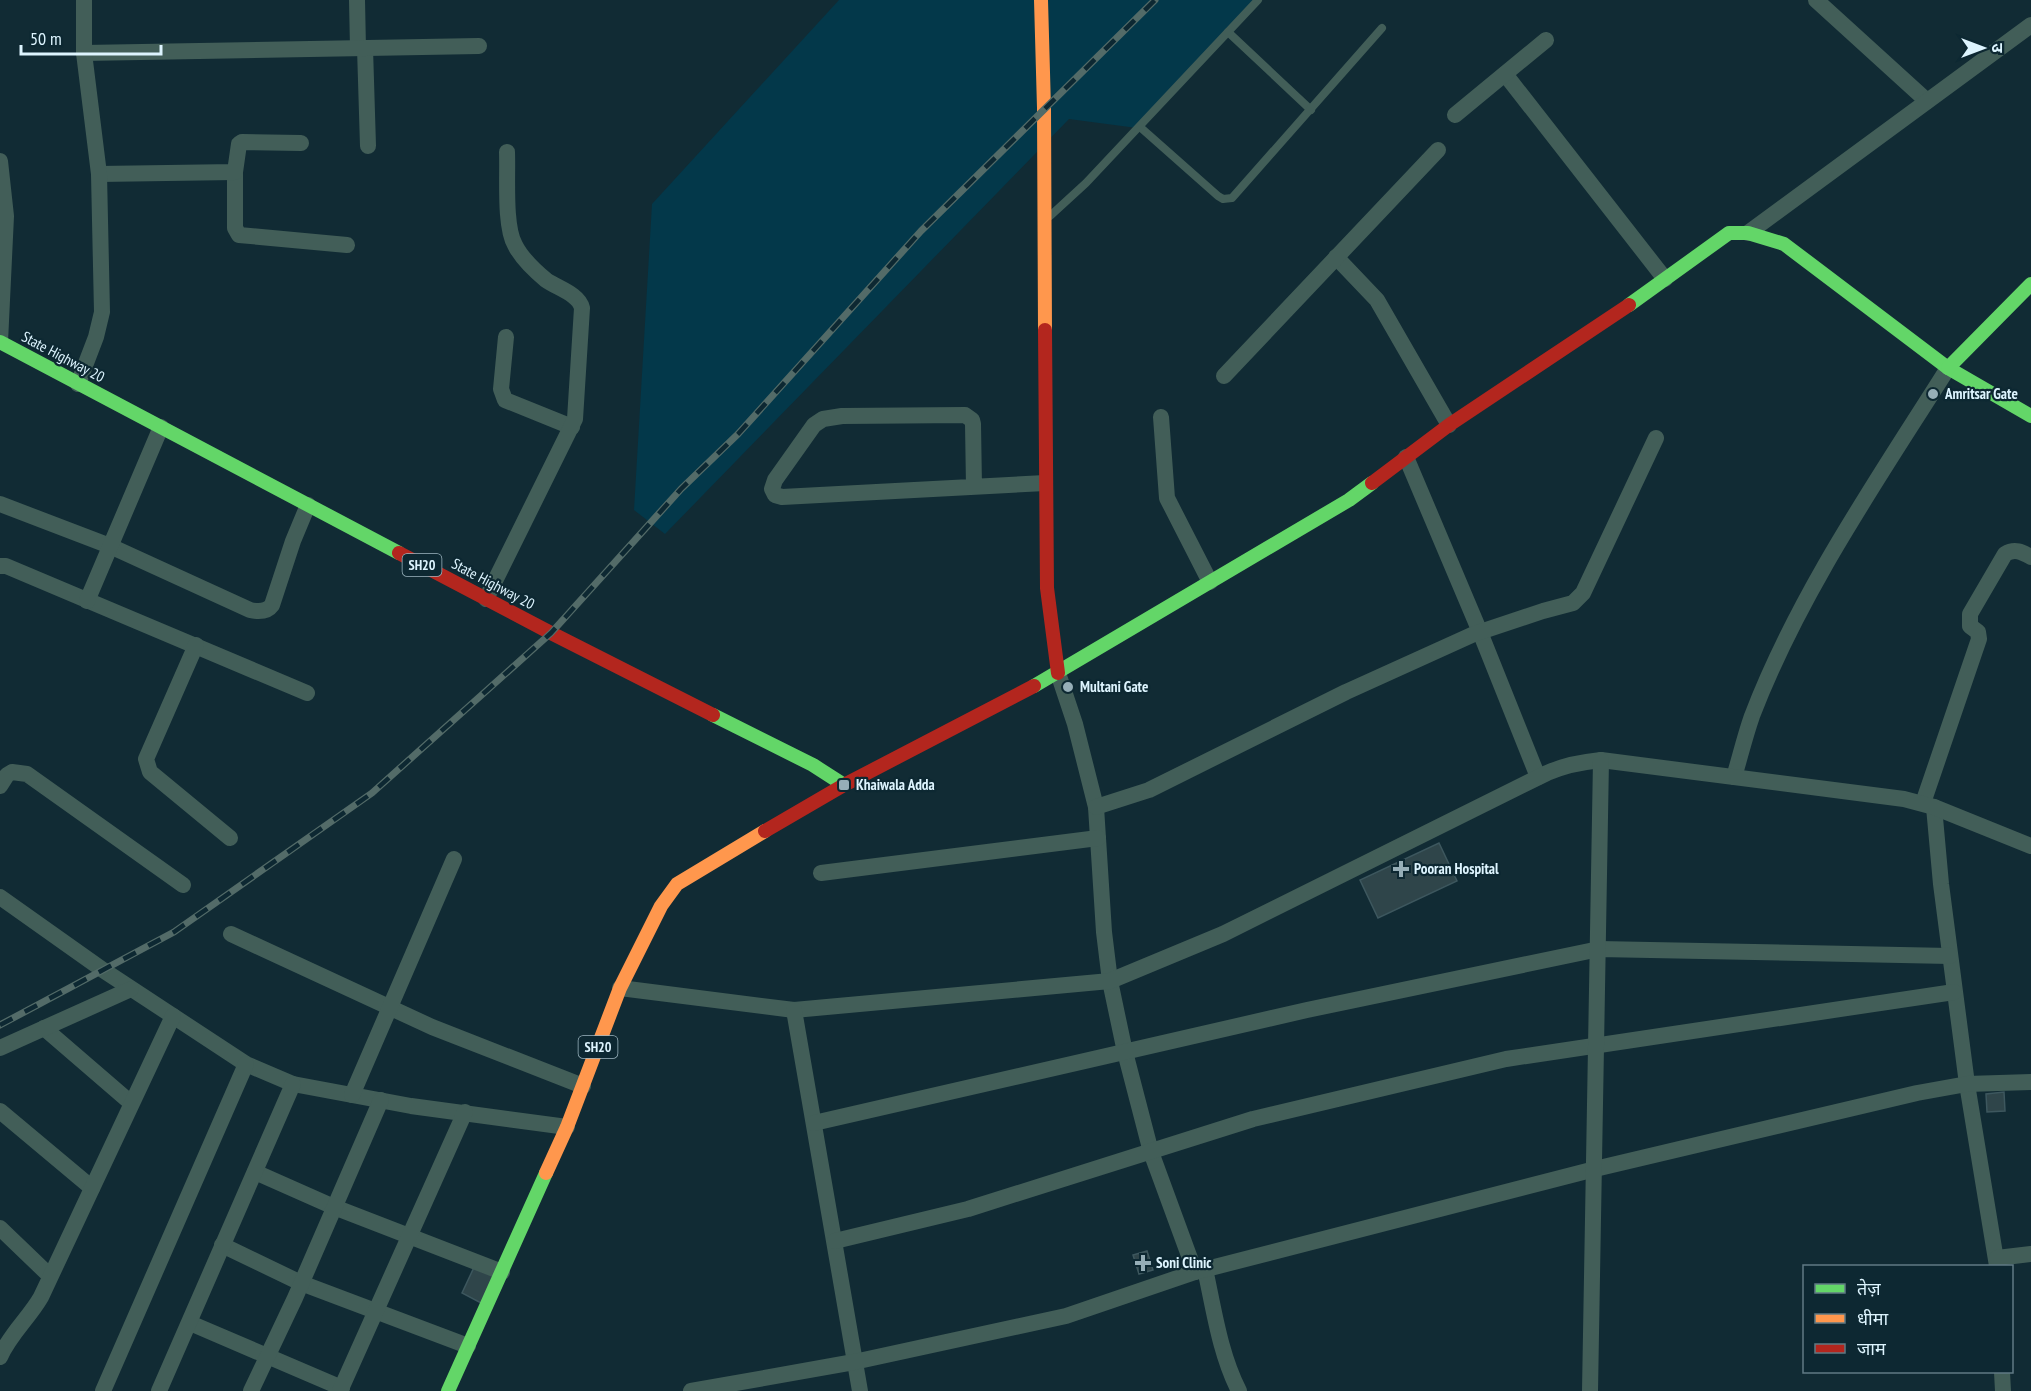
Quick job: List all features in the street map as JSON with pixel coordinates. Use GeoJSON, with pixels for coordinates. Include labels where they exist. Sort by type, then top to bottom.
{"type":"FeatureCollection","features":[{"type":"Feature","properties":{"kind":"main road"},"geometry":{"type":"LineString","coordinates":[[1041,0],[1047,588],[1058,673]]}},
{"type":"Feature","properties":{"kind":"main road"},"geometry":{"type":"LineString","coordinates":[[844,785],[1058,673],[1349,500],[1449,425],[1618,313],[1729,233],[1748,233],[1784,244],[1948,368],[2031,416]]}},
{"type":"Feature","properties":{"kind":"main road"},"geometry":{"type":"LineString","coordinates":[[1948,368],[2031,284]]}},
{"type":"Feature","properties":{"kind":"main road","name":"State Highway 20"},"geometry":{"type":"LineString","coordinates":[[0,342],[486,599],[813,765],[844,785]]}},
{"type":"Feature","properties":{"kind":"main road","name":"SH20"},"geometry":{"type":"LineString","coordinates":[[448,1391],[567,1127],[620,988],[661,906],[677,884],[704,866],[844,785]]}},
{"type":"Feature","properties":{"kind":"street"},"geometry":{"type":"LineString","coordinates":[[78,384],[96,337],[102,312],[99,174],[84,53],[84,0]]}},
{"type":"Feature","properties":{"kind":"street"},"geometry":{"type":"LineString","coordinates":[[357,0],[368,146]]}},
{"type":"Feature","properties":{"kind":"street"},"geometry":{"type":"LineString","coordinates":[[1816,0],[1927,101]]}},
{"type":"Feature","properties":{"kind":"street"},"geometry":{"type":"LineString","coordinates":[[1748,233],[2031,24]]}},
{"type":"Feature","properties":{"kind":"street"},"geometry":{"type":"LineString","coordinates":[[1455,115],[1546,40]]}},
{"type":"Feature","properties":{"kind":"street"},"geometry":{"type":"LineString","coordinates":[[84,53],[479,46]]}},
{"type":"Feature","properties":{"kind":"street"},"geometry":{"type":"LineString","coordinates":[[1505,74],[1665,279]]}},
{"type":"Feature","properties":{"kind":"street"},"geometry":{"type":"LineString","coordinates":[[301,143],[242,142],[239,144],[235,172],[235,228],[239,235],[347,245]]}},
{"type":"Feature","properties":{"kind":"street"},"geometry":{"type":"LineString","coordinates":[[1224,376],[1438,150]]}},
{"type":"Feature","properties":{"kind":"street"},"geometry":{"type":"LineString","coordinates":[[486,599],[572,427],[577,407],[582,306],[578,300],[547,280],[522,258],[515,246],[509,228],[507,152]]}},
{"type":"Feature","properties":{"kind":"street"},"geometry":{"type":"LineString","coordinates":[[0,161],[6,216],[0,342]]}},
{"type":"Feature","properties":{"kind":"street"},"geometry":{"type":"LineString","coordinates":[[99,174],[235,172]]}},
{"type":"Feature","properties":{"kind":"street"},"geometry":{"type":"LineString","coordinates":[[1336,257],[1377,300],[1449,425]]}},
{"type":"Feature","properties":{"kind":"street"},"geometry":{"type":"LineString","coordinates":[[506,338],[501,389],[505,400],[572,427]]}},
{"type":"Feature","properties":{"kind":"street"},"geometry":{"type":"LineString","coordinates":[[1734,777],[1751,719],[1769,674],[1788,636],[1853,518],[1948,368]]}},
{"type":"Feature","properties":{"kind":"street"},"geometry":{"type":"LineString","coordinates":[[974,487],[973,424],[969,417],[965,415],[853,416],[823,420],[814,424],[772,489],[775,495],[782,497],[974,487],[1045,483]]}},
{"type":"Feature","properties":{"kind":"street"},"geometry":{"type":"LineString","coordinates":[[1161,417],[1167,498],[1210,582]]}},
{"type":"Feature","properties":{"kind":"street"},"geometry":{"type":"LineString","coordinates":[[87,601],[161,427]]}},
{"type":"Feature","properties":{"kind":"street"},"geometry":{"type":"LineString","coordinates":[[1096,807],[1149,790],[1346,692],[1480,632],[1573,603],[1583,594],[1656,438]]}},
{"type":"Feature","properties":{"kind":"street"},"geometry":{"type":"LineString","coordinates":[[1406,458],[1480,632],[1538,777]]}},
{"type":"Feature","properties":{"kind":"street"},"geometry":{"type":"LineString","coordinates":[[0,504],[110,546],[250,610],[262,612],[272,605],[292,541],[308,505]]}},
{"type":"Feature","properties":{"kind":"street"},"geometry":{"type":"LineString","coordinates":[[2031,557],[2019,550],[2006,554],[1970,614],[1970,626],[1978,632],[1979,639],[1929,805],[1967,1084],[1997,1262],[2031,1254]]}},
{"type":"Feature","properties":{"kind":"street"},"geometry":{"type":"LineString","coordinates":[[0,566],[6,566],[307,693]]}},
{"type":"Feature","properties":{"kind":"street"},"geometry":{"type":"LineString","coordinates":[[196,645],[146,759],[146,765],[150,772],[230,838]]}},
{"type":"Feature","properties":{"kind":"street"},"geometry":{"type":"LineString","coordinates":[[1058,673],[1075,724],[1096,807],[1104,932],[1110,981],[1125,1052],[1151,1152],[1200,1270],[1228,1365],[1239,1391]]}},
{"type":"Feature","properties":{"kind":"street"},"geometry":{"type":"LineString","coordinates":[[1590,1391],[1598,1045],[1601,760]]}},
{"type":"Feature","properties":{"kind":"street"},"geometry":{"type":"LineString","coordinates":[[620,988],[794,1010],[1110,981],[1223,934],[1538,777],[1570,764],[1601,760],[1904,799],[1929,805],[2031,846]]}},
{"type":"Feature","properties":{"kind":"street"},"geometry":{"type":"LineString","coordinates":[[0,786],[7,775],[12,772],[27,774],[183,885]]}},
{"type":"Feature","properties":{"kind":"street"},"geometry":{"type":"LineString","coordinates":[[821,873],[1098,838]]}},
{"type":"Feature","properties":{"kind":"street"},"geometry":{"type":"LineString","coordinates":[[352,1095],[454,859]]}},
{"type":"Feature","properties":{"kind":"street"},"geometry":{"type":"LineString","coordinates":[[0,897],[131,989],[246,1064],[293,1084],[381,1100],[567,1127]]}},
{"type":"Feature","properties":{"kind":"street"},"geometry":{"type":"LineString","coordinates":[[231,934],[432,1027],[583,1086]]}},
{"type":"Feature","properties":{"kind":"street"},"geometry":{"type":"LineString","coordinates":[[814,1123],[1307,1010],[1599,949],[1950,956]]}},
{"type":"Feature","properties":{"kind":"street"},"geometry":{"type":"LineString","coordinates":[[0,1048],[131,989]]}},
{"type":"Feature","properties":{"kind":"street"},"geometry":{"type":"LineString","coordinates":[[835,1241],[968,1209],[1253,1119],[1464,1068],[1598,1045],[1954,992]]}},
{"type":"Feature","properties":{"kind":"street"},"geometry":{"type":"LineString","coordinates":[[794,1010],[860,1391]]}},
{"type":"Feature","properties":{"kind":"street"},"geometry":{"type":"LineString","coordinates":[[2,1345],[35,1307],[172,1016]]}},
{"type":"Feature","properties":{"kind":"street"},"geometry":{"type":"LineString","coordinates":[[44,1028],[131,1103]]}},
{"type":"Feature","properties":{"kind":"street"},"geometry":{"type":"LineString","coordinates":[[103,1391],[246,1064]]}},
{"type":"Feature","properties":{"kind":"street"},"geometry":{"type":"LineString","coordinates":[[691,1391],[854,1362],[1066,1316],[1200,1270],[1595,1169],[1917,1093],[1967,1084],[2031,1083]]}},
{"type":"Feature","properties":{"kind":"street"},"geometry":{"type":"LineString","coordinates":[[159,1391],[293,1084]]}},
{"type":"Feature","properties":{"kind":"street"},"geometry":{"type":"LineString","coordinates":[[250,1391],[269,1355],[381,1100]]}},
{"type":"Feature","properties":{"kind":"street"},"geometry":{"type":"LineString","coordinates":[[0,1112],[92,1188]]}},
{"type":"Feature","properties":{"kind":"street"},"geometry":{"type":"LineString","coordinates":[[190,1323],[269,1355],[341,1389],[465,1112]]}},
{"type":"Feature","properties":{"kind":"street"},"geometry":{"type":"LineString","coordinates":[[255,1172],[334,1207],[502,1272]]}},
{"type":"Feature","properties":{"kind":"street"},"geometry":{"type":"LineString","coordinates":[[0,1228],[50,1276]]}},
{"type":"Feature","properties":{"kind":"street"},"geometry":{"type":"LineString","coordinates":[[222,1245],[301,1283],[468,1346]]}},
{"type":"Feature","properties":{"kind":"street"},"geometry":{"type":"LineString","coordinates":[[2002,1373],[2003,1391]]}},
{"type":"Feature","properties":{"kind":"lane"},"geometry":{"type":"LineString","coordinates":[[1045,221],[1086,183],[1140,127],[1258,0]]}},
{"type":"Feature","properties":{"kind":"lane"},"geometry":{"type":"LineString","coordinates":[[1140,127],[1218,196],[1229,200],[1235,197],[1382,28]]}},
{"type":"Feature","properties":{"kind":"lane"},"geometry":{"type":"LineString","coordinates":[[1228,32],[1311,110]]}},
{"type":"Feature","properties":{"kind":"shaded area"},"geometry":{"type":"Polygon","coordinates":[[[839,0],[1257,0],[1137,128],[1069,119],[665,534],[634,510],[652,204],[839,0]]]}},
{"type":"Feature","properties":{"kind":"building"},"geometry":{"type":"Polygon","coordinates":[[[1439,843],[1457,881],[1378,918],[1360,880],[1439,843]]]}},
{"type":"Feature","properties":{"kind":"building"},"geometry":{"type":"Polygon","coordinates":[[[2004,1092],[2005,1111],[1987,1112],[1986,1094],[2004,1092]]]}},
{"type":"Feature","properties":{"kind":"building"},"geometry":{"type":"Polygon","coordinates":[[[1147,1251],[1153,1270],[1139,1274],[1133,1255],[1147,1251]]]}},
{"type":"Feature","properties":{"kind":"building"},"geometry":{"type":"Polygon","coordinates":[[[476,1263],[496,1273],[481,1303],[462,1293],[476,1263]]]}},
{"type":"Feature","properties":{"kind":"railway"},"geometry":{"type":"LineString","coordinates":[[0,1025],[174,932],[372,793],[551,633],[681,489],[738,434],[921,231],[1155,0]]}},
{"type":"Feature","properties":{"kind":"traffic: fast"},"geometry":{"type":"LineString","coordinates":[[1629,305],[1729,233],[1748,233],[1784,244],[1948,368],[2031,416]]}},
{"type":"Feature","properties":{"kind":"traffic: fast"},"geometry":{"type":"LineString","coordinates":[[1948,368],[2031,284]]}},
{"type":"Feature","properties":{"kind":"traffic: fast"},"geometry":{"type":"LineString","coordinates":[[0,342],[399,553]]}},
{"type":"Feature","properties":{"kind":"traffic: fast"},"geometry":{"type":"LineString","coordinates":[[1034,686],[1349,500],[1372,483]]}},
{"type":"Feature","properties":{"kind":"traffic: fast"},"geometry":{"type":"LineString","coordinates":[[713,715],[813,765],[844,785]]}},
{"type":"Feature","properties":{"kind":"traffic: fast"},"geometry":{"type":"LineString","coordinates":[[448,1391],[546,1173]]}},
{"type":"Feature","properties":{"kind":"traffic: slow"},"geometry":{"type":"LineString","coordinates":[[1041,0],[1045,330]]}},
{"type":"Feature","properties":{"kind":"traffic: slow"},"geometry":{"type":"LineString","coordinates":[[546,1173],[567,1127],[620,988],[661,906],[677,884],[765,831]]}},
{"type":"Feature","properties":{"kind":"traffic: jam"},"geometry":{"type":"LineString","coordinates":[[1372,483],[1449,425],[1629,305]]}},
{"type":"Feature","properties":{"kind":"traffic: jam"},"geometry":{"type":"LineString","coordinates":[[1045,330],[1047,588],[1058,673]]}},
{"type":"Feature","properties":{"kind":"traffic: jam"},"geometry":{"type":"LineString","coordinates":[[399,553],[713,715]]}},
{"type":"Feature","properties":{"kind":"traffic: jam"},"geometry":{"type":"LineString","coordinates":[[765,831],[844,785],[1034,686]]}},
{"type":"Feature","properties":{"kind":"place","name":"Amritsar Gate"},"geometry":{"type":"Point","coordinates":[1933,394]}},
{"type":"Feature","properties":{"kind":"place","name":"Multani Gate"},"geometry":{"type":"Point","coordinates":[1068,687]}},
{"type":"Feature","properties":{"kind":"place","name":"Khaiwala Adda"},"geometry":{"type":"Point","coordinates":[844,785]}},
{"type":"Feature","properties":{"kind":"place","name":"Pooran Hospital"},"geometry":{"type":"Point","coordinates":[1401,869]}},
{"type":"Feature","properties":{"kind":"place","name":"Soni Clinic"},"geometry":{"type":"Point","coordinates":[1143,1263]}}]}
